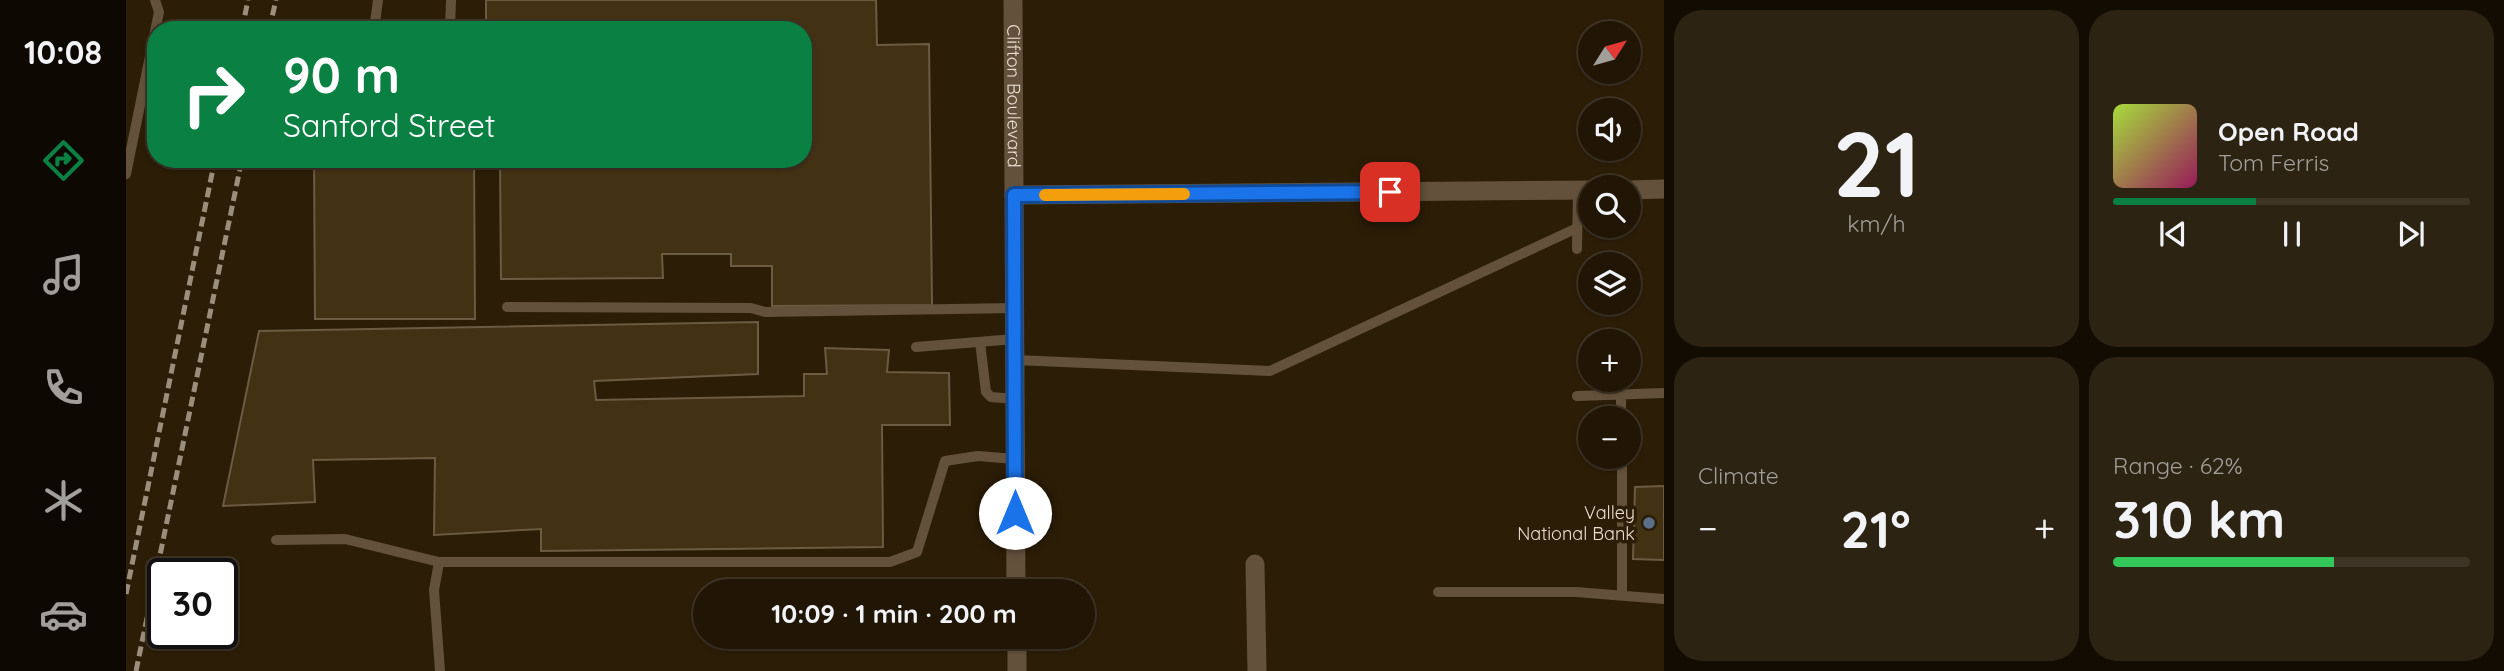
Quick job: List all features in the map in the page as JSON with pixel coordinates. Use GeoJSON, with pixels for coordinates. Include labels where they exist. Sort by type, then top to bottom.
{"type":"FeatureCollection","features":[{"type":"Feature","properties":{"kind":"street","name":"Clifton Boulevard"},"geometry":{"type":"LineString","coordinates":[[1013,0],[1016,579]]}},
{"type":"Feature","properties":{"kind":"street"},"geometry":{"type":"LineString","coordinates":[[1014,195],[1578,190]]}},
{"type":"Feature","properties":{"kind":"street"},"geometry":{"type":"LineString","coordinates":[[1641,190],[1664,190]]}},
{"type":"Feature","properties":{"kind":"street"},"geometry":{"type":"LineString","coordinates":[[1255,564],[1257,671]]}},
{"type":"Feature","properties":{"kind":"street"},"geometry":{"type":"LineString","coordinates":[[1017,649],[1017,671]]}},
{"type":"Feature","properties":{"kind":"lane"},"geometry":{"type":"LineString","coordinates":[[155,0],[159,12],[157,21]]}},
{"type":"Feature","properties":{"kind":"lane"},"geometry":{"type":"LineString","coordinates":[[375,21],[378,0]]}},
{"type":"Feature","properties":{"kind":"lane"},"geometry":{"type":"LineString","coordinates":[[450,21],[451,0]]}},
{"type":"Feature","properties":{"kind":"lane"},"geometry":{"type":"LineString","coordinates":[[126,174],[147,71]]}},
{"type":"Feature","properties":{"kind":"lane"},"geometry":{"type":"LineString","coordinates":[[1577,249],[1578,223]]}},
{"type":"Feature","properties":{"kind":"lane"},"geometry":{"type":"LineString","coordinates":[[1015,360],[1270,371],[1577,228]]}},
{"type":"Feature","properties":{"kind":"lane"},"geometry":{"type":"LineString","coordinates":[[507,307],[660,305],[751,308],[765,312],[1015,308]]}},
{"type":"Feature","properties":{"kind":"lane"},"geometry":{"type":"LineString","coordinates":[[916,347],[1015,339]]}},
{"type":"Feature","properties":{"kind":"lane"},"geometry":{"type":"LineString","coordinates":[[980,342],[986,392],[991,397],[1015,399]]}},
{"type":"Feature","properties":{"kind":"lane"},"geometry":{"type":"LineString","coordinates":[[1577,396],[1664,393]]}},
{"type":"Feature","properties":{"kind":"lane"},"geometry":{"type":"LineString","coordinates":[[1621,394],[1621,406]]}},
{"type":"Feature","properties":{"kind":"lane"},"geometry":{"type":"LineString","coordinates":[[276,540],[345,539],[439,562],[890,562],[917,552],[945,461],[978,456],[1015,459]]}},
{"type":"Feature","properties":{"kind":"lane"},"geometry":{"type":"LineString","coordinates":[[1622,469],[1622,595]]}},
{"type":"Feature","properties":{"kind":"lane"},"geometry":{"type":"LineString","coordinates":[[439,562],[434,590],[440,671]]}},
{"type":"Feature","properties":{"kind":"lane"},"geometry":{"type":"LineString","coordinates":[[1438,592],[1622,595],[1664,599]]}},
{"type":"Feature","properties":{"kind":"building"},"geometry":{"type":"Polygon","coordinates":[[[486,0],[876,0],[877,45],[929,44],[932,305],[772,306],[772,266],[731,266],[731,254],[662,254],[663,278],[501,279],[500,168],[812,168],[812,21],[486,21],[486,0]]]}},
{"type":"Feature","properties":{"kind":"building"},"geometry":{"type":"Polygon","coordinates":[[[314,168],[474,168],[475,319],[315,319],[314,168]]]}},
{"type":"Feature","properties":{"kind":"building"},"geometry":{"type":"Polygon","coordinates":[[[758,322],[758,374],[594,381],[596,400],[804,396],[804,374],[827,374],[825,348],[889,350],[887,372],[949,373],[950,425],[882,425],[883,547],[541,551],[541,529],[434,535],[435,458],[313,460],[315,502],[223,506],[259,331],[758,322]]]}},
{"type":"Feature","properties":{"kind":"building","name":"Valley National Bank"},"geometry":{"type":"Polygon","coordinates":[[[1664,486],[1664,560],[1633,559],[1635,487],[1664,486]]]}},
{"type":"Feature","properties":{"kind":"railway"},"geometry":{"type":"LineString","coordinates":[[244,21],[248,0]]}},
{"type":"Feature","properties":{"kind":"railway"},"geometry":{"type":"LineString","coordinates":[[271,21],[276,0]]}},
{"type":"Feature","properties":{"kind":"railway"},"geometry":{"type":"LineString","coordinates":[[126,594],[213,168]]}},
{"type":"Feature","properties":{"kind":"railway"},"geometry":{"type":"LineString","coordinates":[[136,671],[240,168]]}},
{"type":"Feature","properties":{"kind":"slow traffic"},"geometry":{"type":"LineString","coordinates":[[1045,195],[1184,194]]}},
{"type":"Feature","properties":{"kind":"place","name":"Valley National Bank"},"geometry":{"type":"Point","coordinates":[1649,523]}},
{"type":"Feature","properties":{"kind":"route"},"geometry":{"type":"LineString","coordinates":[[1015,513],[1014,195],[1390,192]]}}]}
